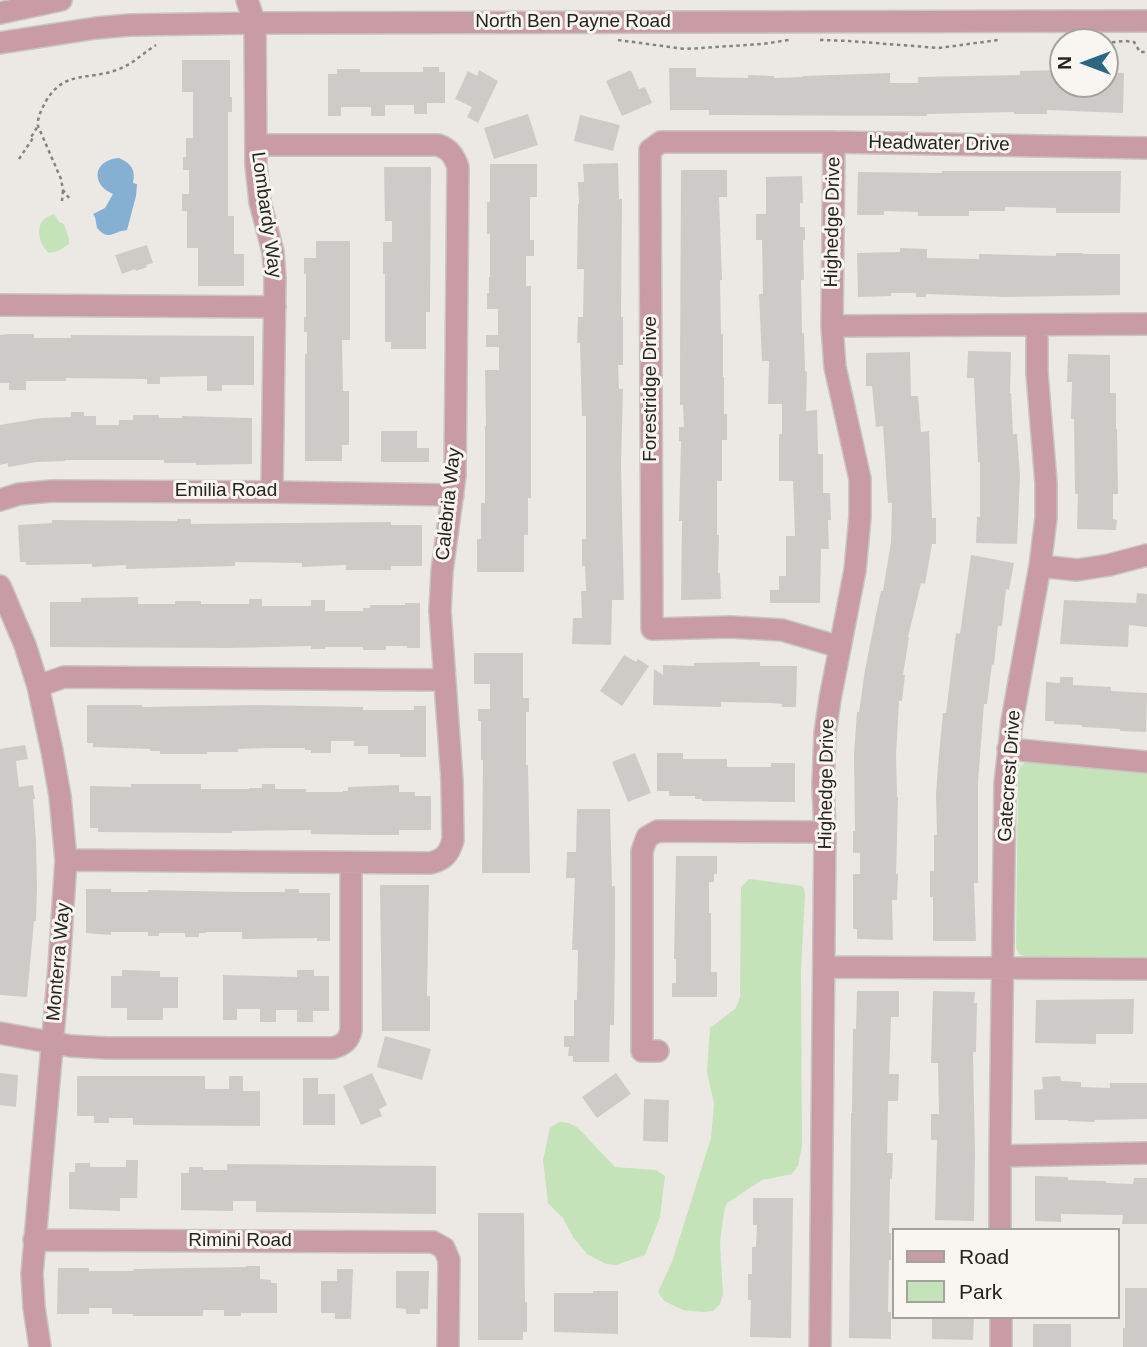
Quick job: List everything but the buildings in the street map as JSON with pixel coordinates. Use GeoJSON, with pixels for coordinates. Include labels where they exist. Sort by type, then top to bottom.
{"type":"FeatureCollection","features":[{"type":"Feature","properties":{"kind":"street"},"geometry":{"type":"LineString","coordinates":[[0,13],[61,0]]}},
{"type":"Feature","properties":{"kind":"street","name":"Lombardy Way"},"geometry":{"type":"LineString","coordinates":[[247,0],[255,23],[258,185],[275,264],[272,492]]}},
{"type":"Feature","properties":{"kind":"street","name":"North Ben Payne Road"},"geometry":{"type":"LineString","coordinates":[[0,43],[130,25],[1147,21]]}},
{"type":"Feature","properties":{"kind":"street","name":"Headwater Drive"},"geometry":{"type":"LineString","coordinates":[[650,150],[662,142],[834,142],[1147,148]]}},
{"type":"Feature","properties":{"kind":"street","name":"Highedge Drive"},"geometry":{"type":"LineString","coordinates":[[820,1347],[825,733],[855,570],[860,517],[860,479],[835,368],[832,326],[834,142]]}},
{"type":"Feature","properties":{"kind":"street","name":"Calebria Way"},"geometry":{"type":"LineString","coordinates":[[256,145],[438,145],[451,152],[458,167],[455,454],[453,495],[440,592],[440,633],[453,801],[453,840],[446,856],[430,863],[351,863]]}},
{"type":"Feature","properties":{"kind":"street","name":"Forestridge Drive"},"geometry":{"type":"LineString","coordinates":[[650,150],[652,629],[731,626],[782,630],[840,647]]}},
{"type":"Feature","properties":{"kind":"street"},"geometry":{"type":"LineString","coordinates":[[0,305],[275,307]]}},
{"type":"Feature","properties":{"kind":"street"},"geometry":{"type":"LineString","coordinates":[[832,326],[1147,324]]}},
{"type":"Feature","properties":{"kind":"street","name":"Gatecrest Drive"},"geometry":{"type":"LineString","coordinates":[[1000,1228],[1005,784],[1012,721],[1046,518],[1046,482],[1037,373],[1037,325]]}},
{"type":"Feature","properties":{"kind":"street","name":"Emilia Road"},"geometry":{"type":"LineString","coordinates":[[0,500],[19,494],[52,491],[453,495]]}},
{"type":"Feature","properties":{"kind":"street"},"geometry":{"type":"LineString","coordinates":[[1040,566],[1077,569],[1109,565],[1147,555]]}},
{"type":"Feature","properties":{"kind":"street","name":"Monterra Way"},"geometry":{"type":"LineString","coordinates":[[0,586],[25,645],[38,686],[60,796],[66,860],[32,1274],[40,1347]]}},
{"type":"Feature","properties":{"kind":"street"},"geometry":{"type":"LineString","coordinates":[[38,686],[64,677],[444,680]]}},
{"type":"Feature","properties":{"kind":"street"},"geometry":{"type":"LineString","coordinates":[[1008,749],[1147,762]]}},
{"type":"Feature","properties":{"kind":"street"},"geometry":{"type":"LineString","coordinates":[[658,1051],[642,1051],[642,851],[647,837],[658,831],[825,832]]}},
{"type":"Feature","properties":{"kind":"street"},"geometry":{"type":"LineString","coordinates":[[0,1033],[51,1043],[107,1048],[333,1048],[346,1042],[351,1030],[351,863],[66,860]]}},
{"type":"Feature","properties":{"kind":"street"},"geometry":{"type":"LineString","coordinates":[[824,967],[1147,969]]}},
{"type":"Feature","properties":{"kind":"street"},"geometry":{"type":"LineString","coordinates":[[1000,1156],[1147,1153]]}},
{"type":"Feature","properties":{"kind":"street","name":"Rimini Road"},"geometry":{"type":"LineString","coordinates":[[34,1240],[433,1242],[444,1248],[449,1260],[448,1347]]}},
{"type":"Feature","properties":{"kind":"street"},"geometry":{"type":"LineString","coordinates":[[1000,1319],[1001,1347]]}},
{"type":"Feature","properties":{"kind":"path"},"geometry":{"type":"LineString","coordinates":[[608,39],[685,49],[792,40]]}},
{"type":"Feature","properties":{"kind":"path"},"geometry":{"type":"LineString","coordinates":[[815,40],[939,48],[986,40],[1008,40]]}},
{"type":"Feature","properties":{"kind":"path"},"geometry":{"type":"LineString","coordinates":[[1119,42],[1134,42],[1140,52],[1147,52]]}},
{"type":"Feature","properties":{"kind":"path"},"geometry":{"type":"LineString","coordinates":[[62,201],[61,179],[38,127],[38,118],[48,97],[61,83],[118,69],[156,45]]}},
{"type":"Feature","properties":{"kind":"path"},"geometry":{"type":"LineString","coordinates":[[19,159],[38,127]]}},
{"type":"Feature","properties":{"kind":"path"},"geometry":{"type":"LineString","coordinates":[[63,190],[69,198]]}},
{"type":"Feature","properties":{"kind":"green space"},"geometry":{"type":"Polygon","coordinates":[[[54,214],[59,222],[64,224],[69,244],[49,253],[41,243],[39,229],[43,220],[54,214]]]}},
{"type":"Feature","properties":{"kind":"green space"},"geometry":{"type":"Polygon","coordinates":[[[1028,761],[1147,773],[1147,960],[1025,957],[1019,954],[1016,948],[1018,778],[1020,768],[1028,761]]]}},
{"type":"Feature","properties":{"kind":"green space"},"geometry":{"type":"Polygon","coordinates":[[[749,879],[803,886],[805,894],[801,971],[802,1146],[798,1166],[792,1174],[762,1180],[727,1203],[720,1243],[723,1294],[720,1304],[713,1311],[683,1310],[664,1301],[658,1292],[672,1262],[711,1138],[714,1104],[707,1072],[710,1028],[736,1008],[740,997],[741,887],[749,879]]]}},
{"type":"Feature","properties":{"kind":"green space"},"geometry":{"type":"Polygon","coordinates":[[[559,1122],[578,1128],[615,1167],[656,1170],[665,1176],[660,1217],[645,1255],[616,1265],[606,1264],[587,1254],[573,1237],[563,1218],[548,1203],[543,1160],[550,1128],[559,1122]]]}},
{"type":"Feature","properties":{"kind":"water"},"geometry":{"type":"Polygon","coordinates":[[[119,158],[132,168],[133,183],[137,184],[136,196],[127,230],[108,235],[97,228],[93,214],[105,208],[113,194],[101,184],[98,173],[104,163],[119,158]]]}}]}
